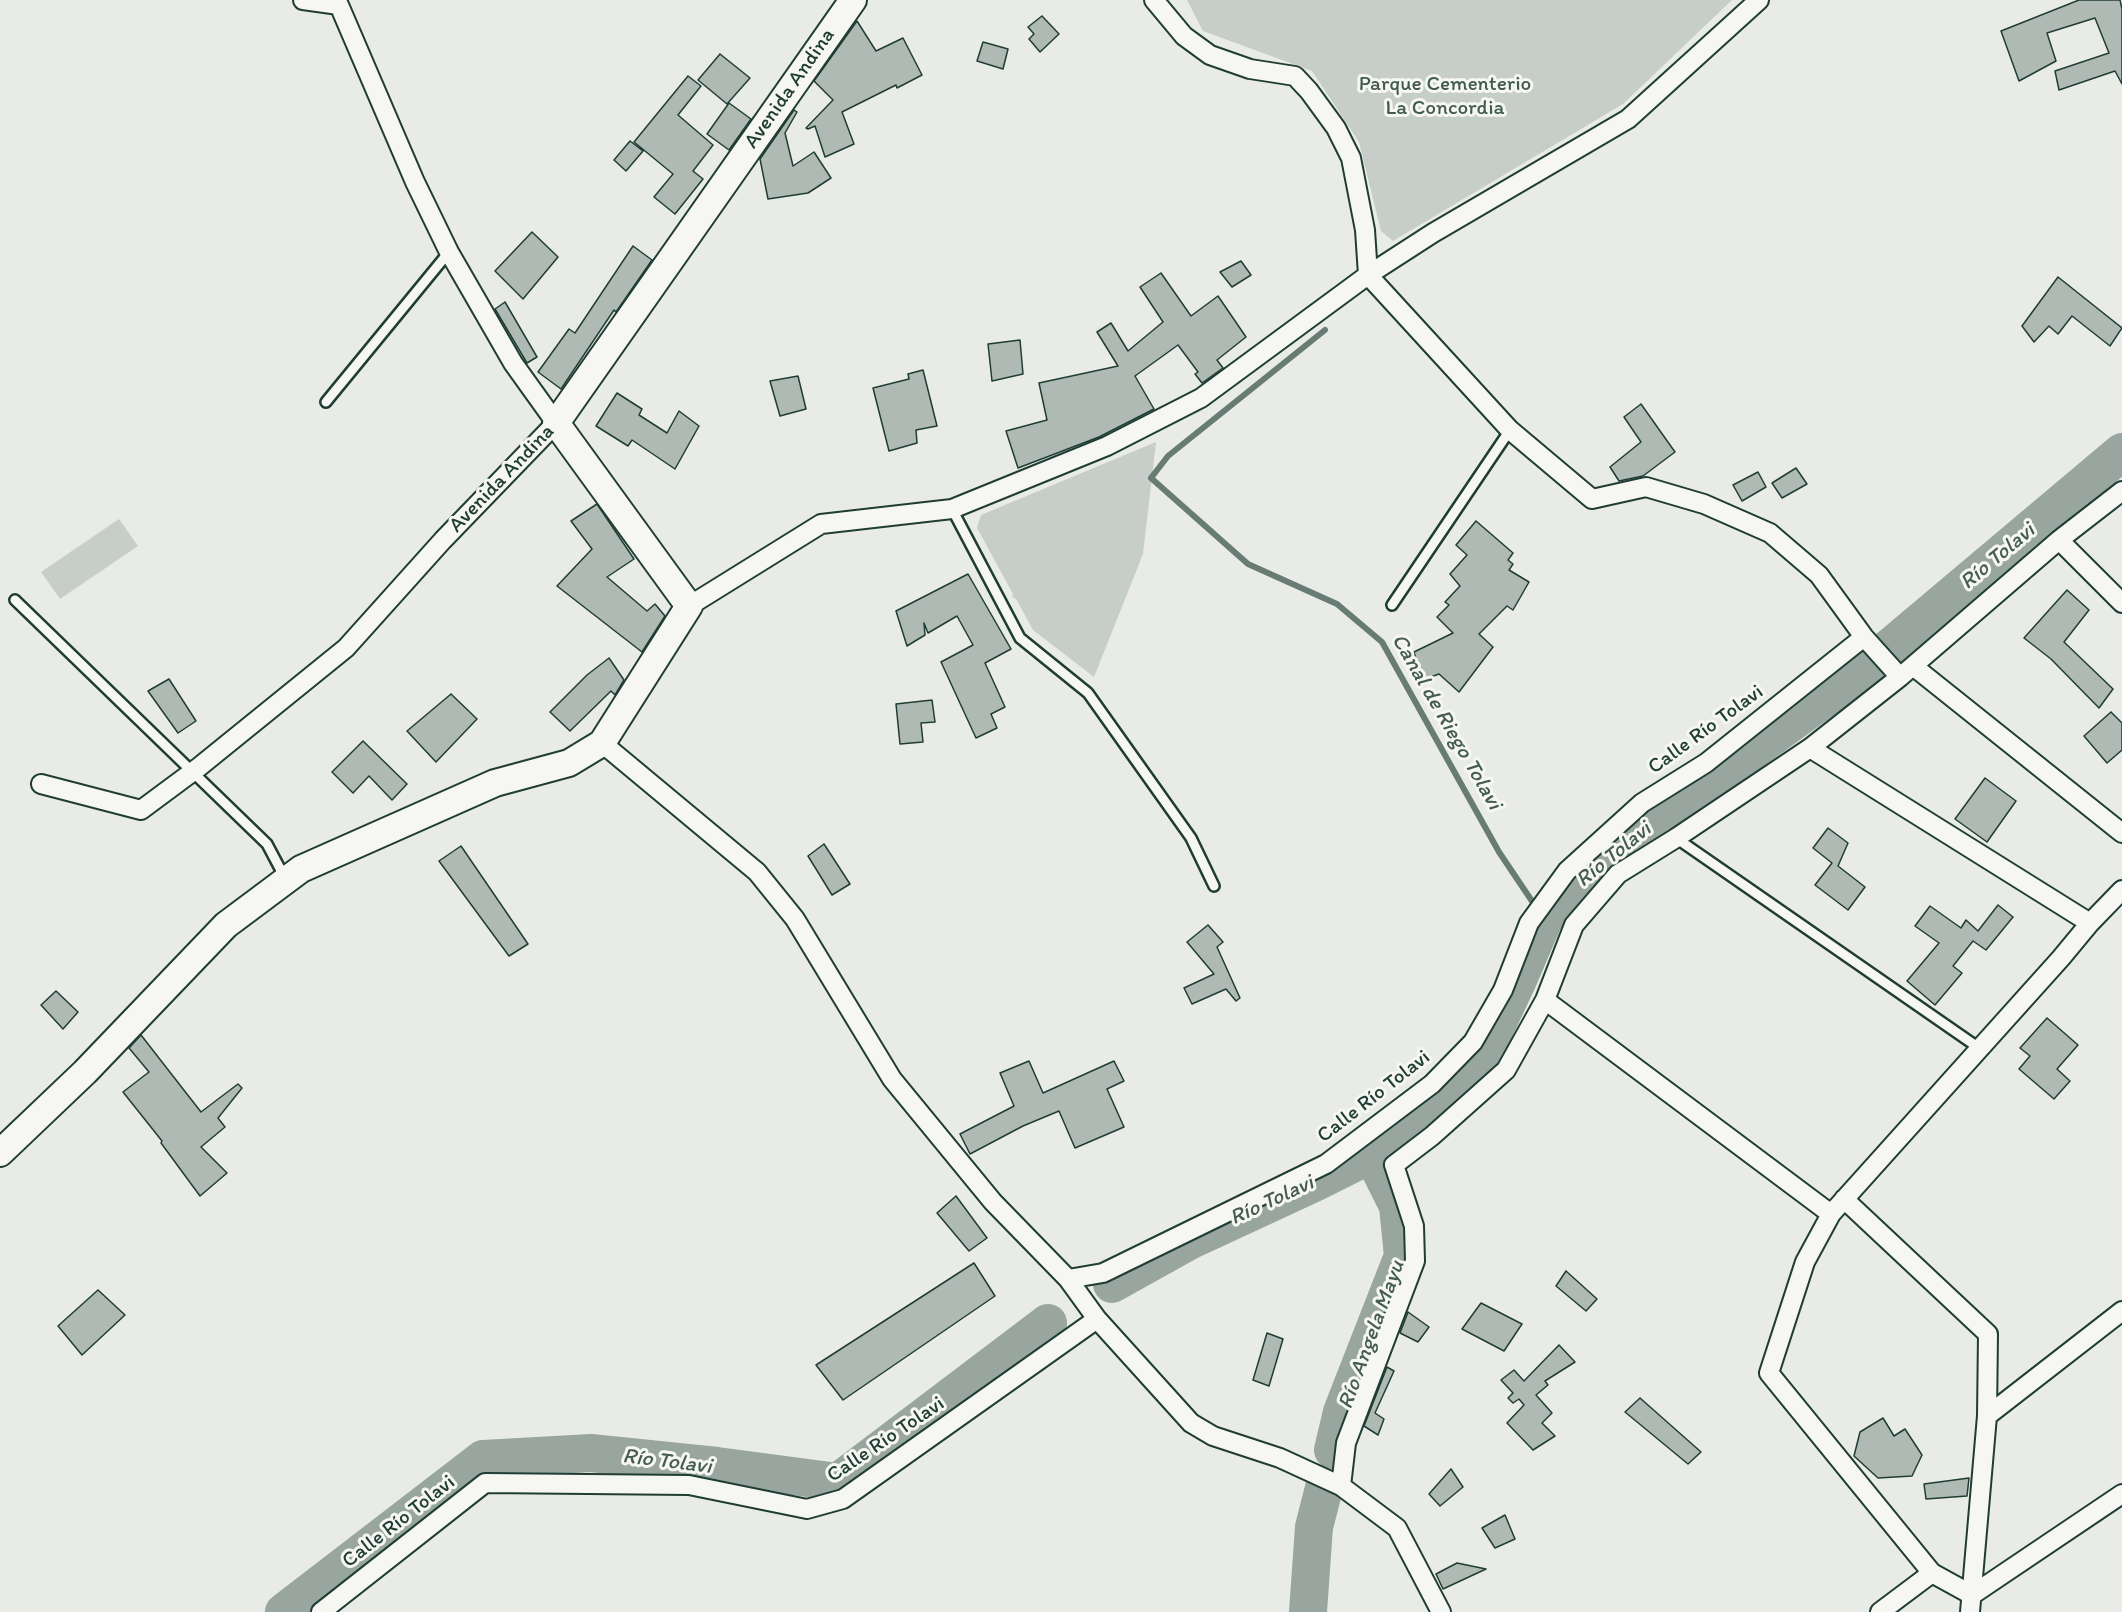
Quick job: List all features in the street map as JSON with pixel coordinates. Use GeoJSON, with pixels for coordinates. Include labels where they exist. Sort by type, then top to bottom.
{"type":"FeatureCollection","features":[{"type":"Feature","properties":{"kind":"street"},"geometry":{"type":"LineString","coordinates":[[303,0],[339,4],[449,252],[513,363],[689,606]]}},
{"type":"Feature","properties":{"kind":"street","name":"Avenida Andina"},"geometry":{"type":"LineString","coordinates":[[40,784],[141,810],[192,772],[346,648],[443,540],[556,423],[853,0]]}},
{"type":"Feature","properties":{"kind":"street"},"geometry":{"type":"LineString","coordinates":[[1154,0],[1184,36],[1210,55],[1250,69],[1294,76],[1309,91],[1336,128],[1351,158],[1365,230],[1368,275],[1510,430],[1592,499],[1646,487],[1704,504],[1770,533],[1819,575],[1865,637],[1904,673],[2122,833]]}},
{"type":"Feature","properties":{"kind":"street"},"geometry":{"type":"LineString","coordinates":[[0,1153],[85,1072],[226,925],[301,868],[484,788],[568,763],[602,742],[689,606],[821,524],[952,510],[1107,446],[1201,398],[1368,275],[1433,233],[1628,119],[1759,0]]}},
{"type":"Feature","properties":{"kind":"street"},"geometry":{"type":"LineString","coordinates":[[1341,1486],[1346,1443],[1415,1261],[1414,1226],[1394,1165],[1432,1136],[1506,1070],[1545,1000],[1574,925],[1618,874],[1810,748],[1904,673],[2059,540],[2122,491]]}},
{"type":"Feature","properties":{"kind":"street"},"geometry":{"type":"LineString","coordinates":[[2059,540],[2122,603]]}},
{"type":"Feature","properties":{"kind":"street","name":"Calle Río Tolavi"},"geometry":{"type":"LineString","coordinates":[[1068,1279],[1103,1273],[1326,1164],[1432,1084],[1473,1042],[1503,990],[1529,922],[1567,871],[1642,803],[1706,763],[1865,637]]}},
{"type":"Feature","properties":{"kind":"street"},"geometry":{"type":"LineString","coordinates":[[602,742],[757,872],[795,920],[892,1079],[993,1202],[1068,1279],[1097,1319],[1191,1423],[1214,1436],[1280,1458],[1341,1486],[1397,1528],[1441,1612]]}},
{"type":"Feature","properties":{"kind":"street"},"geometry":{"type":"LineString","coordinates":[[1810,748],[2090,923]]}},
{"type":"Feature","properties":{"kind":"street"},"geometry":{"type":"LineString","coordinates":[[1971,1603],[1932,1573],[1769,1373],[1805,1262],[1831,1214],[2122,890]]}},
{"type":"Feature","properties":{"kind":"street"},"geometry":{"type":"LineString","coordinates":[[1545,1000],[1831,1214]]}},
{"type":"Feature","properties":{"kind":"street"},"geometry":{"type":"LineString","coordinates":[[1844,1199],[1988,1334],[1987,1416],[1971,1603]]}},
{"type":"Feature","properties":{"kind":"street"},"geometry":{"type":"LineString","coordinates":[[1987,1416],[2122,1311]]}},
{"type":"Feature","properties":{"kind":"street","name":"Calle Río Tolavi"},"geometry":{"type":"LineString","coordinates":[[321,1612],[485,1483],[689,1485],[807,1509],[843,1499],[1097,1319]]}},
{"type":"Feature","properties":{"kind":"street"},"geometry":{"type":"LineString","coordinates":[[1971,1603],[2122,1494]]}},
{"type":"Feature","properties":{"kind":"street"},"geometry":{"type":"LineString","coordinates":[[1880,1612],[1932,1573]]}},
{"type":"Feature","properties":{"kind":"lane"},"geometry":{"type":"LineString","coordinates":[[326,402],[449,252]]}},
{"type":"Feature","properties":{"kind":"lane"},"geometry":{"type":"LineString","coordinates":[[1392,605],[1510,430]]}},
{"type":"Feature","properties":{"kind":"lane"},"geometry":{"type":"LineString","coordinates":[[952,510],[1020,638],[1088,693],[1191,838],[1214,886]]}},
{"type":"Feature","properties":{"kind":"lane"},"geometry":{"type":"LineString","coordinates":[[15,600],[267,844],[286,880]]}},
{"type":"Feature","properties":{"kind":"lane"},"geometry":{"type":"LineString","coordinates":[[1676,838],[1979,1048]]}},
{"type":"Feature","properties":{"kind":"green space","name":"Parque Cementerio La Concordia"},"geometry":{"type":"Polygon","coordinates":[[[1187,0],[1732,0],[1623,104],[1393,241],[1381,231],[1359,142],[1312,71],[1203,31],[1187,0]]]}},
{"type":"Feature","properties":{"kind":"green space"},"geometry":{"type":"Polygon","coordinates":[[[1156,442],[1143,554],[1094,677],[1033,630],[1016,599],[1012,597],[1013,594],[977,528],[981,515],[1156,442]]]}},
{"type":"Feature","properties":{"kind":"green space"},"geometry":{"type":"Polygon","coordinates":[[[119,519],[138,546],[60,599],[41,572],[119,519]]]}},
{"type":"Feature","properties":{"kind":"building"},"geometry":{"type":"Polygon","coordinates":[[[2079,0],[2120,0],[2122,84],[2115,71],[2059,90],[2055,71],[2109,53],[2095,18],[2047,33],[2056,61],[2019,81],[2001,31],[2079,0]]]}},
{"type":"Feature","properties":{"kind":"building"},"geometry":{"type":"Polygon","coordinates":[[[1042,16],[1059,34],[1040,52],[1029,39],[1034,34],[1028,27],[1042,16]]]}},
{"type":"Feature","properties":{"kind":"building"},"geometry":{"type":"Polygon","coordinates":[[[857,21],[876,51],[903,38],[922,75],[897,88],[896,85],[842,112],[854,144],[825,157],[815,126],[806,128],[833,100],[814,81],[857,21]]]}},
{"type":"Feature","properties":{"kind":"building"},"geometry":{"type":"Polygon","coordinates":[[[983,42],[1008,49],[1003,69],[977,61],[983,42]]]}},
{"type":"Feature","properties":{"kind":"building"},"geometry":{"type":"Polygon","coordinates":[[[720,54],[750,78],[727,104],[698,80],[720,54]]]}},
{"type":"Feature","properties":{"kind":"building"},"geometry":{"type":"Polygon","coordinates":[[[688,76],[701,86],[678,115],[713,145],[693,171],[703,179],[675,214],[654,197],[673,174],[634,142],[688,76]]]}},
{"type":"Feature","properties":{"kind":"building"},"geometry":{"type":"Polygon","coordinates":[[[729,103],[751,119],[729,150],[707,134],[729,103]]]}},
{"type":"Feature","properties":{"kind":"building"},"geometry":{"type":"Polygon","coordinates":[[[794,110],[797,112],[785,133],[793,166],[814,152],[831,178],[808,193],[768,199],[760,159],[794,110]]]}},
{"type":"Feature","properties":{"kind":"building"},"geometry":{"type":"Polygon","coordinates":[[[630,141],[643,151],[626,171],[614,160],[630,141]]]}},
{"type":"Feature","properties":{"kind":"building"},"geometry":{"type":"Polygon","coordinates":[[[532,232],[558,257],[523,299],[495,271],[532,232]]]}},
{"type":"Feature","properties":{"kind":"building"},"geometry":{"type":"Polygon","coordinates":[[[633,246],[652,260],[616,312],[614,310],[561,389],[538,372],[569,329],[575,333],[633,246]]]}},
{"type":"Feature","properties":{"kind":"building"},"geometry":{"type":"Polygon","coordinates":[[[1241,261],[1251,275],[1232,287],[1220,272],[1241,261]]]}},
{"type":"Feature","properties":{"kind":"building"},"geometry":{"type":"Polygon","coordinates":[[[1161,273],[1191,316],[1218,296],[1246,337],[1217,360],[1223,368],[1202,383],[1195,374],[1198,372],[1178,345],[1135,376],[1154,409],[1099,437],[1018,468],[1006,431],[1047,420],[1039,383],[1118,366],[1097,332],[1111,323],[1128,351],[1163,322],[1140,287],[1161,273]]]}},
{"type":"Feature","properties":{"kind":"building"},"geometry":{"type":"Polygon","coordinates":[[[2058,277],[2122,328],[2110,346],[2072,316],[2058,334],[2049,326],[2034,342],[2022,326],[2058,277]]]}},
{"type":"Feature","properties":{"kind":"building"},"geometry":{"type":"Polygon","coordinates":[[[505,302],[537,357],[527,363],[495,309],[505,302]]]}},
{"type":"Feature","properties":{"kind":"building"},"geometry":{"type":"Polygon","coordinates":[[[1020,340],[1023,374],[992,381],[988,344],[1020,340]]]}},
{"type":"Feature","properties":{"kind":"building"},"geometry":{"type":"Polygon","coordinates":[[[923,370],[937,426],[916,430],[917,443],[889,451],[873,388],[909,379],[908,374],[923,370]]]}},
{"type":"Feature","properties":{"kind":"building"},"geometry":{"type":"Polygon","coordinates":[[[798,376],[806,409],[780,416],[770,381],[798,376]]]}},
{"type":"Feature","properties":{"kind":"building"},"geometry":{"type":"Polygon","coordinates":[[[617,393],[642,409],[639,415],[667,433],[679,411],[699,426],[675,469],[632,440],[628,446],[596,426],[617,393]]]}},
{"type":"Feature","properties":{"kind":"building"},"geometry":{"type":"Polygon","coordinates":[[[1641,404],[1675,452],[1643,476],[1619,481],[1610,467],[1641,442],[1624,417],[1641,404]]]}},
{"type":"Feature","properties":{"kind":"building"},"geometry":{"type":"Polygon","coordinates":[[[1796,468],[1807,484],[1782,498],[1772,483],[1796,468]]]}},
{"type":"Feature","properties":{"kind":"building"},"geometry":{"type":"Polygon","coordinates":[[[1758,472],[1766,487],[1742,501],[1733,485],[1758,472]]]}},
{"type":"Feature","properties":{"kind":"building"},"geometry":{"type":"Polygon","coordinates":[[[597,504],[634,559],[607,577],[647,611],[655,604],[665,616],[642,652],[557,586],[592,549],[571,521],[597,504]]]}},
{"type":"Feature","properties":{"kind":"building"},"geometry":{"type":"Polygon","coordinates":[[[1476,521],[1513,553],[1508,560],[1513,564],[1509,570],[1529,582],[1513,610],[1507,606],[1479,634],[1493,647],[1459,692],[1439,674],[1422,680],[1414,652],[1453,633],[1437,617],[1449,605],[1445,602],[1460,586],[1450,574],[1467,555],[1456,545],[1476,521]]]}},
{"type":"Feature","properties":{"kind":"building"},"geometry":{"type":"Polygon","coordinates":[[[968,574],[1011,649],[985,663],[1005,707],[991,714],[997,728],[976,738],[941,662],[973,645],[957,616],[928,633],[924,623],[925,635],[907,646],[896,611],[968,574]]]}},
{"type":"Feature","properties":{"kind":"building"},"geometry":{"type":"Polygon","coordinates":[[[2067,590],[2089,610],[2064,642],[2113,689],[2099,708],[2051,659],[2024,638],[2067,590]]]}},
{"type":"Feature","properties":{"kind":"building"},"geometry":{"type":"Polygon","coordinates":[[[609,658],[624,680],[615,695],[611,691],[570,731],[550,712],[587,675],[609,658]]]}},
{"type":"Feature","properties":{"kind":"building"},"geometry":{"type":"Polygon","coordinates":[[[169,679],[196,721],[178,733],[148,691],[169,679]]]}},
{"type":"Feature","properties":{"kind":"building"},"geometry":{"type":"Polygon","coordinates":[[[451,694],[477,719],[436,762],[407,731],[451,694]]]}},
{"type":"Feature","properties":{"kind":"building"},"geometry":{"type":"Polygon","coordinates":[[[932,700],[935,722],[921,723],[923,742],[900,744],[896,704],[932,700]]]}},
{"type":"Feature","properties":{"kind":"building"},"geometry":{"type":"Polygon","coordinates":[[[2111,712],[2122,723],[2122,750],[2107,763],[2084,736],[2111,712]]]}},
{"type":"Feature","properties":{"kind":"building"},"geometry":{"type":"Polygon","coordinates":[[[363,741],[407,784],[392,800],[369,776],[353,793],[332,772],[363,741]]]}},
{"type":"Feature","properties":{"kind":"building"},"geometry":{"type":"Polygon","coordinates":[[[1985,778],[2016,801],[1987,842],[1955,819],[1985,778]]]}},
{"type":"Feature","properties":{"kind":"building"},"geometry":{"type":"Polygon","coordinates":[[[1828,828],[1848,843],[1838,866],[1865,887],[1848,910],[1815,885],[1832,863],[1813,848],[1828,828]]]}},
{"type":"Feature","properties":{"kind":"building"},"geometry":{"type":"Polygon","coordinates":[[[824,844],[850,884],[832,895],[808,856],[824,844]]]}},
{"type":"Feature","properties":{"kind":"building"},"geometry":{"type":"Polygon","coordinates":[[[461,846],[528,944],[509,956],[439,861],[461,846]]]}},
{"type":"Feature","properties":{"kind":"building"},"geometry":{"type":"Polygon","coordinates":[[[1998,905],[2013,917],[1986,950],[1973,941],[1953,966],[1962,973],[1935,1005],[1907,981],[1939,943],[1915,926],[1930,906],[1961,928],[1966,920],[1978,931],[1998,905]]]}},
{"type":"Feature","properties":{"kind":"building"},"geometry":{"type":"Polygon","coordinates":[[[1208,925],[1223,942],[1217,947],[1240,998],[1236,1001],[1226,989],[1192,1004],[1184,988],[1214,974],[1187,942],[1208,925]]]}},
{"type":"Feature","properties":{"kind":"building"},"geometry":{"type":"Polygon","coordinates":[[[56,991],[78,1012],[63,1029],[41,1005],[56,991]]]}},
{"type":"Feature","properties":{"kind":"building"},"geometry":{"type":"Polygon","coordinates":[[[2047,1018],[2078,1045],[2057,1069],[2070,1081],[2054,1099],[2019,1069],[2030,1056],[2020,1048],[2047,1018]]]}},
{"type":"Feature","properties":{"kind":"building"},"geometry":{"type":"Polygon","coordinates":[[[141,1035],[201,1112],[238,1084],[242,1088],[218,1118],[225,1127],[201,1147],[227,1173],[200,1196],[161,1143],[162,1141],[123,1092],[149,1072],[129,1048],[141,1035]]]}},
{"type":"Feature","properties":{"kind":"building"},"geometry":{"type":"Polygon","coordinates":[[[1029,1061],[1043,1093],[1114,1061],[1124,1081],[1107,1089],[1124,1127],[1075,1148],[1059,1111],[1023,1126],[970,1154],[960,1134],[1014,1106],[1000,1073],[1029,1061]]]}},
{"type":"Feature","properties":{"kind":"building"},"geometry":{"type":"Polygon","coordinates":[[[956,1196],[987,1238],[969,1251],[937,1213],[956,1196]]]}},
{"type":"Feature","properties":{"kind":"building"},"geometry":{"type":"Polygon","coordinates":[[[974,1263],[995,1296],[843,1400],[816,1365],[974,1263]]]}},
{"type":"Feature","properties":{"kind":"building"},"geometry":{"type":"Polygon","coordinates":[[[1566,1271],[1597,1299],[1586,1311],[1556,1286],[1566,1271]]]}},
{"type":"Feature","properties":{"kind":"building"},"geometry":{"type":"Polygon","coordinates":[[[98,1290],[125,1315],[82,1355],[58,1326],[98,1290]]]}},
{"type":"Feature","properties":{"kind":"building"},"geometry":{"type":"Polygon","coordinates":[[[1481,1303],[1522,1324],[1504,1351],[1462,1329],[1481,1303]]]}},
{"type":"Feature","properties":{"kind":"building"},"geometry":{"type":"Polygon","coordinates":[[[1408,1312],[1429,1327],[1418,1342],[1400,1333],[1408,1312]]]}},
{"type":"Feature","properties":{"kind":"building"},"geometry":{"type":"Polygon","coordinates":[[[1267,1333],[1283,1339],[1269,1386],[1253,1380],[1267,1333]]]}},
{"type":"Feature","properties":{"kind":"building"},"geometry":{"type":"Polygon","coordinates":[[[1559,1345],[1575,1362],[1545,1381],[1548,1385],[1536,1395],[1552,1413],[1542,1423],[1555,1436],[1533,1450],[1507,1423],[1524,1405],[1519,1399],[1513,1403],[1508,1398],[1513,1393],[1501,1380],[1514,1370],[1524,1381],[1559,1345]]]}},
{"type":"Feature","properties":{"kind":"building"},"geometry":{"type":"Polygon","coordinates":[[[1387,1367],[1394,1371],[1375,1413],[1384,1419],[1378,1435],[1364,1426],[1387,1367]]]}},
{"type":"Feature","properties":{"kind":"building"},"geometry":{"type":"Polygon","coordinates":[[[1640,1398],[1701,1452],[1688,1464],[1625,1412],[1640,1398]]]}},
{"type":"Feature","properties":{"kind":"building"},"geometry":{"type":"Polygon","coordinates":[[[1883,1418],[1894,1436],[1905,1429],[1922,1455],[1912,1476],[1878,1478],[1854,1456],[1860,1432],[1883,1418]]]}},
{"type":"Feature","properties":{"kind":"building"},"geometry":{"type":"Polygon","coordinates":[[[1451,1469],[1463,1487],[1440,1506],[1429,1494],[1451,1469]]]}},
{"type":"Feature","properties":{"kind":"building"},"geometry":{"type":"Polygon","coordinates":[[[1969,1478],[1967,1496],[1926,1499],[1924,1484],[1969,1478]]]}},
{"type":"Feature","properties":{"kind":"building"},"geometry":{"type":"Polygon","coordinates":[[[1505,1515],[1515,1539],[1495,1548],[1482,1528],[1505,1515]]]}},
{"type":"Feature","properties":{"kind":"building"},"geometry":{"type":"Polygon","coordinates":[[[1457,1563],[1486,1569],[1443,1589],[1436,1574],[1457,1563]]]}},
{"type":"Feature","properties":{"kind":"waterway","name":"Canal de Riego Tolavi"},"geometry":{"type":"LineString","coordinates":[[1325,330],[1168,456],[1151,478],[1248,564],[1337,604],[1382,642],[1499,852],[1544,919]]}},
{"type":"Feature","properties":{"kind":"waterway","name":"Río Tolavi"},"geometry":{"type":"LineString","coordinates":[[1112,1284],[1191,1240],[1372,1154],[1452,1089],[1486,1048],[1544,919],[1590,869],[1857,675],[2122,452]]}},
{"type":"Feature","properties":{"kind":"waterway","name":"Río Angela Mayu"},"geometry":{"type":"LineString","coordinates":[[1333,1450],[1342,1412],[1403,1256],[1398,1206],[1372,1154]]}},
{"type":"Feature","properties":{"kind":"waterway","name":"Río Tolavi"},"geometry":{"type":"LineString","coordinates":[[284,1612],[483,1459],[591,1453],[838,1482],[1048,1323]]}},
{"type":"Feature","properties":{"kind":"waterway","name":"Río Angela Mayu"},"geometry":{"type":"LineString","coordinates":[[1308,1612],[1314,1527],[1324,1488]]}}]}
